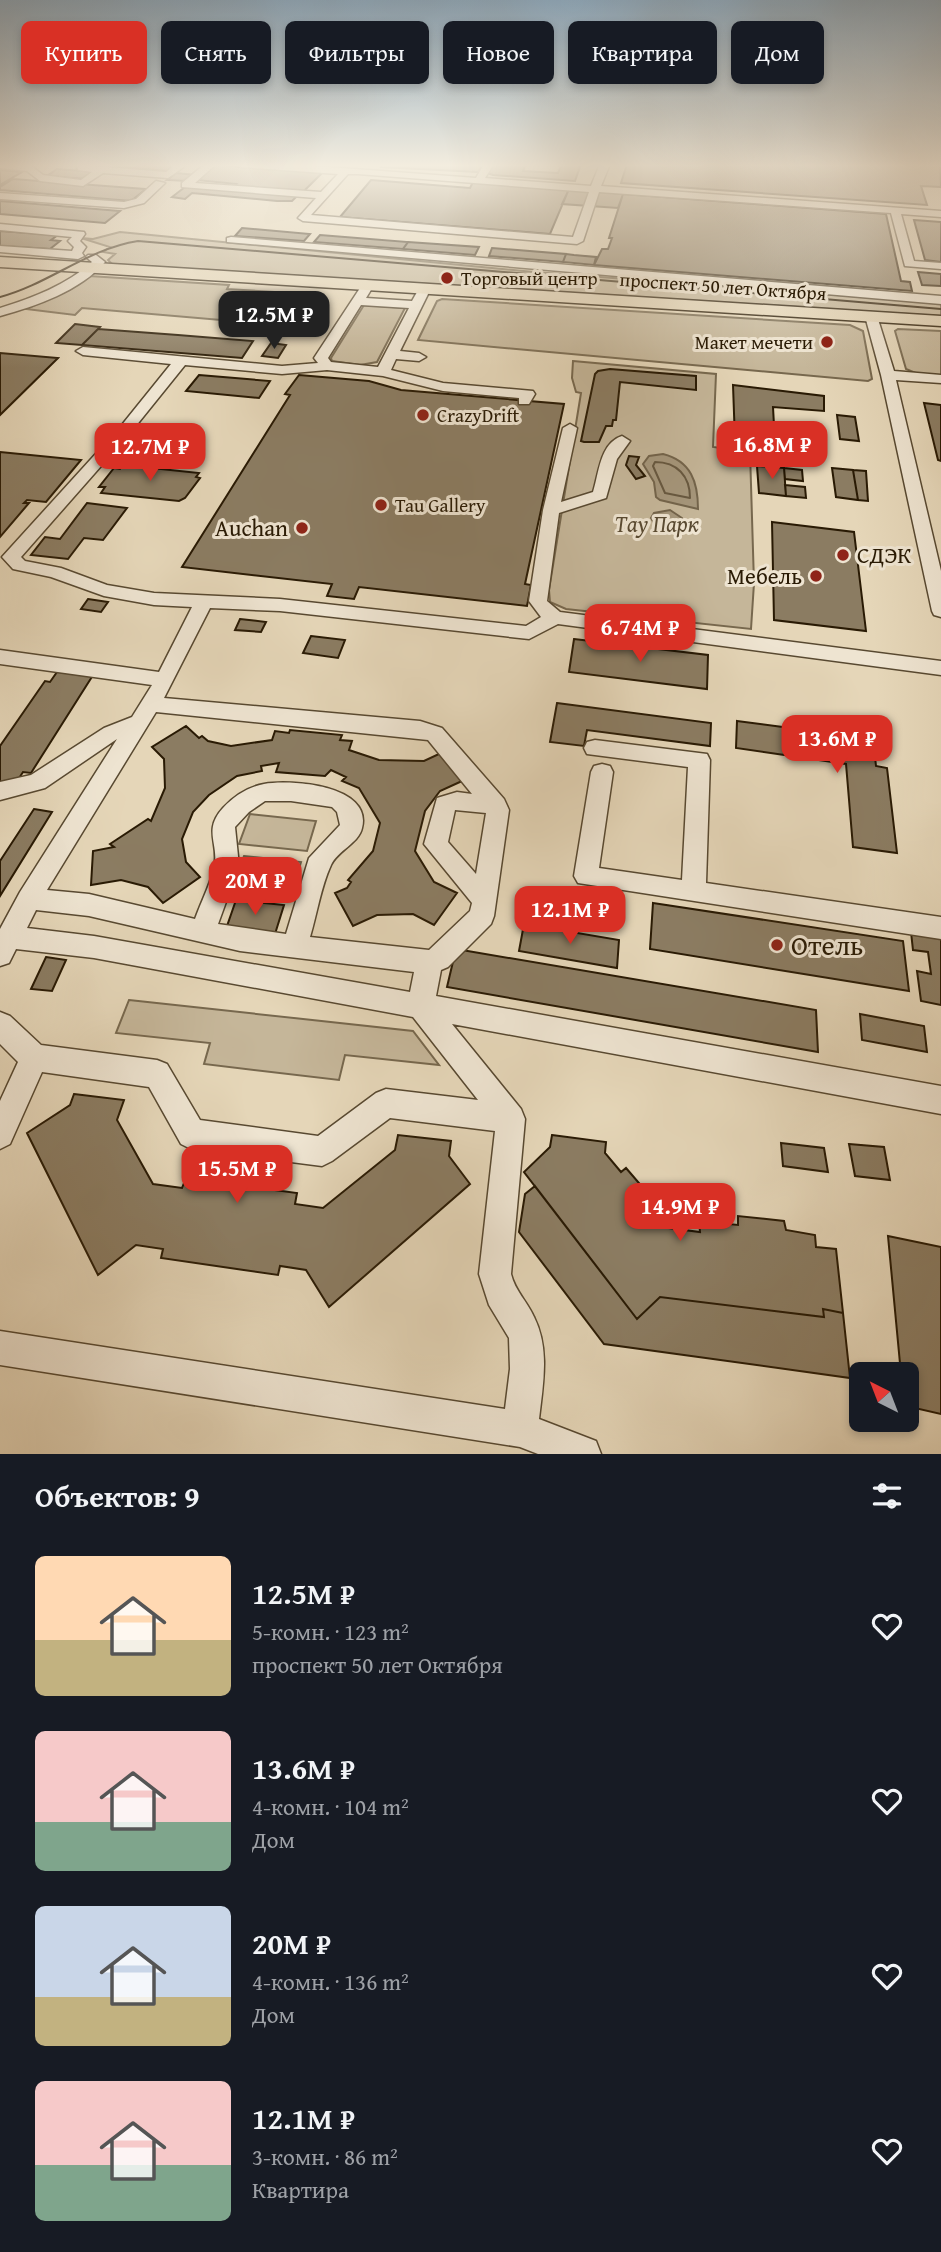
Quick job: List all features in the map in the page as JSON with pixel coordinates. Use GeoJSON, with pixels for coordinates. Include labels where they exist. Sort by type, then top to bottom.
{"type":"FeatureCollection","features":[{"type":"Feature","properties":{"kind":"main road","name":"проспект 50 лет Октября"},"geometry":{"type":"LineString","coordinates":[[0,262],[92,263],[368,285],[941,321]]}},
{"type":"Feature","properties":{"kind":"street"},"geometry":{"type":"LineString","coordinates":[[55,232],[80,234],[86,232]]}},
{"type":"Feature","properties":{"kind":"street"},"geometry":{"type":"LineString","coordinates":[[232,232],[227,239],[941,300]]}},
{"type":"Feature","properties":{"kind":"street"},"geometry":{"type":"LineString","coordinates":[[468,232],[577,241]]}},
{"type":"Feature","properties":{"kind":"street"},"geometry":{"type":"LineString","coordinates":[[574,255],[580,232]]}},
{"type":"Feature","properties":{"kind":"street"},"geometry":{"type":"LineString","coordinates":[[901,232],[909,264],[941,266]]}},
{"type":"Feature","properties":{"kind":"street"},"geometry":{"type":"LineString","coordinates":[[0,249],[76,255],[80,247],[74,241],[80,234]]}},
{"type":"Feature","properties":{"kind":"street"},"geometry":{"type":"LineString","coordinates":[[0,312],[24,305],[92,263]]}},
{"type":"Feature","properties":{"kind":"street"},"geometry":{"type":"LineString","coordinates":[[323,362],[368,285]]}},
{"type":"Feature","properties":{"kind":"street"},"geometry":{"type":"LineString","coordinates":[[383,372],[425,288]]}},
{"type":"Feature","properties":{"kind":"street"},"geometry":{"type":"LineString","coordinates":[[358,301],[416,305]]}},
{"type":"Feature","properties":{"kind":"street"},"geometry":{"type":"LineString","coordinates":[[871,316],[888,374],[941,611]]}},
{"type":"Feature","properties":{"kind":"street"},"geometry":{"type":"LineString","coordinates":[[83,351],[181,361],[285,366],[323,362],[383,372],[440,391],[526,397]]}},
{"type":"Feature","properties":{"kind":"street"},"geometry":{"type":"LineString","coordinates":[[391,354],[419,357]]}},
{"type":"Feature","properties":{"kind":"street"},"geometry":{"type":"LineString","coordinates":[[181,361],[126,429],[5,557],[19,565],[55,572],[104,590],[154,599],[280,604],[529,632],[555,617]]}},
{"type":"Feature","properties":{"kind":"street"},"geometry":{"type":"LineString","coordinates":[[888,374],[941,379]]}},
{"type":"Feature","properties":{"kind":"street"},"geometry":{"type":"LineString","coordinates":[[570,428],[551,510],[541,539],[538,601],[555,617],[941,668]]}},
{"type":"Feature","properties":{"kind":"street"},"geometry":{"type":"LineString","coordinates":[[551,510],[600,495],[609,458],[622,441]]}},
{"type":"Feature","properties":{"kind":"street"},"geometry":{"type":"LineString","coordinates":[[204,603],[165,680],[29,899],[5,946],[94,947],[941,1100]]}},
{"type":"Feature","properties":{"kind":"street"},"geometry":{"type":"LineString","coordinates":[[0,657],[165,680]]}},
{"type":"Feature","properties":{"kind":"street"},"geometry":{"type":"LineString","coordinates":[[0,791],[37,782],[145,713],[428,730],[440,739],[496,805],[498,815],[482,916],[439,959],[429,961],[240,940],[89,905],[29,899]]}},
{"type":"Feature","properties":{"kind":"street"},"geometry":{"type":"LineString","coordinates":[[595,748],[699,760],[694,891]]}},
{"type":"Feature","properties":{"kind":"street"},"geometry":{"type":"LineString","coordinates":[[602,772],[586,876],[941,928]]}},
{"type":"Feature","properties":{"kind":"street"},"geometry":{"type":"LineString","coordinates":[[203,931],[227,866],[222,827],[230,817],[251,798],[264,792],[338,799],[345,805],[351,828],[321,858],[295,946]]}},
{"type":"Feature","properties":{"kind":"street"},"geometry":{"type":"LineString","coordinates":[[485,901],[438,849],[436,839],[445,804],[457,801],[496,805]]}},
{"type":"Feature","properties":{"kind":"street"},"geometry":{"type":"LineString","coordinates":[[429,961],[421,1006],[511,1119],[495,1274],[497,1289],[504,1304],[526,1338],[520,1429]]}},
{"type":"Feature","properties":{"kind":"street"},"geometry":{"type":"LineString","coordinates":[[0,1025],[34,1058],[157,1074],[191,1134],[321,1151],[386,1103],[511,1119]]}},
{"type":"Feature","properties":{"kind":"street"},"geometry":{"type":"LineString","coordinates":[[0,1134],[34,1058]]}},
{"type":"Feature","properties":{"kind":"street"},"geometry":{"type":"LineString","coordinates":[[0,1348],[520,1429],[583,1454]]}},
{"type":"Feature","properties":{"kind":"green space"},"geometry":{"type":"Polygon","coordinates":[[[120,232],[534,272],[941,303],[941,316],[112,264],[108,260],[115,254],[103,252],[110,247],[81,238],[93,239],[120,232]]]}},
{"type":"Feature","properties":{"kind":"green space"},"geometry":{"type":"Polygon","coordinates":[[[89,276],[229,285],[227,289],[323,295],[320,299],[304,305],[312,312],[308,319],[297,318],[291,326],[82,308],[75,315],[26,309],[70,290],[89,276]]]}},
{"type":"Feature","properties":{"kind":"green space"},"geometry":{"type":"Polygon","coordinates":[[[442,299],[850,325],[863,331],[872,379],[868,381],[418,340],[437,301],[442,299]]]}},
{"type":"Feature","properties":{"kind":"green space"},"geometry":{"type":"Polygon","coordinates":[[[364,305],[405,308],[377,362],[360,365],[332,361],[331,358],[364,305]]]}},
{"type":"Feature","properties":{"kind":"green space"},"geometry":{"type":"Polygon","coordinates":[[[895,331],[941,331],[941,376],[918,374],[906,369],[895,331]]]}},
{"type":"Feature","properties":{"kind":"green space","name":"Тау Парк"},"geometry":{"type":"Polygon","coordinates":[[[573,361],[716,374],[713,447],[750,452],[754,583],[751,629],[566,609],[550,602],[549,590],[581,393],[576,392],[572,378],[573,361]]]}},
{"type":"Feature","properties":{"kind":"green space"},"geometry":{"type":"Polygon","coordinates":[[[250,814],[316,821],[307,851],[239,844],[250,814]]]}},
{"type":"Feature","properties":{"kind":"green space"},"geometry":{"type":"Polygon","coordinates":[[[244,856],[301,862],[294,884],[236,878],[244,856]]]}},
{"type":"Feature","properties":{"kind":"green space"},"geometry":{"type":"Polygon","coordinates":[[[129,1000],[413,1031],[439,1065],[345,1055],[339,1080],[204,1064],[210,1043],[116,1033],[129,1000]]]}},
{"type":"Feature","properties":{"kind":"water"},"geometry":{"type":"Polygon","coordinates":[[[663,454],[680,462],[691,474],[698,509],[656,497],[654,482],[643,464],[649,456],[663,454]]]}},
{"type":"Feature","properties":{"kind":"water"},"geometry":{"type":"Polygon","coordinates":[[[670,510],[682,518],[683,523],[670,529],[654,523],[651,518],[654,513],[670,510]]]}},
{"type":"Feature","properties":{"kind":"building"},"geometry":{"type":"Polygon","coordinates":[[[0,232],[58,235],[51,240],[60,241],[50,249],[0,246],[0,232]]]}},
{"type":"Feature","properties":{"kind":"building"},"geometry":{"type":"Polygon","coordinates":[[[239,232],[310,234],[304,241],[235,236],[239,232]]]}},
{"type":"Feature","properties":{"kind":"building"},"geometry":{"type":"Polygon","coordinates":[[[611,232],[890,232],[901,281],[910,282],[912,291],[594,265],[602,249],[608,249],[612,238],[609,238],[611,232]]]}},
{"type":"Feature","properties":{"kind":"building"},"geometry":{"type":"Polygon","coordinates":[[[917,232],[941,232],[941,262],[925,260],[917,232]]]}},
{"type":"Feature","properties":{"kind":"building"},"geometry":{"type":"Polygon","coordinates":[[[320,235],[408,242],[403,249],[314,242],[320,235]]]}},
{"type":"Feature","properties":{"kind":"building"},"geometry":{"type":"Polygon","coordinates":[[[408,242],[479,247],[475,255],[403,249],[408,242]]]}},
{"type":"Feature","properties":{"kind":"building"},"geometry":{"type":"Polygon","coordinates":[[[492,248],[566,254],[563,262],[489,256],[492,248]]]}},
{"type":"Feature","properties":{"kind":"building"},"geometry":{"type":"Polygon","coordinates":[[[566,254],[596,257],[594,265],[563,262],[566,254]]]}},
{"type":"Feature","properties":{"kind":"building"},"geometry":{"type":"Polygon","coordinates":[[[918,272],[941,274],[941,286],[922,285],[918,272]]]}},
{"type":"Feature","properties":{"kind":"building"},"geometry":{"type":"Polygon","coordinates":[[[75,324],[100,327],[82,345],[56,343],[75,324]]]}},
{"type":"Feature","properties":{"kind":"building"},"geometry":{"type":"Polygon","coordinates":[[[98,329],[253,341],[242,358],[82,345],[98,329]]]}},
{"type":"Feature","properties":{"kind":"building"},"geometry":{"type":"Polygon","coordinates":[[[271,343],[286,345],[278,358],[262,356],[271,343]]]}},
{"type":"Feature","properties":{"kind":"building"},"geometry":{"type":"Polygon","coordinates":[[[0,353],[58,358],[0,415],[0,353]]]}},
{"type":"Feature","properties":{"kind":"building"},"geometry":{"type":"Polygon","coordinates":[[[610,369],[696,376],[696,390],[620,382],[616,420],[613,420],[612,426],[606,426],[599,442],[581,441],[595,374],[610,369]]]}},
{"type":"Feature","properties":{"kind":"building"},"geometry":{"type":"Polygon","coordinates":[[[199,375],[270,381],[259,398],[186,391],[199,375]]]}},
{"type":"Feature","properties":{"kind":"building","name":"Tau Gallery"},"geometry":{"type":"Polygon","coordinates":[[[299,375],[369,381],[401,390],[564,404],[525,584],[531,585],[527,606],[359,587],[354,599],[327,596],[332,584],[182,567],[290,395],[285,394],[299,375]]]}},
{"type":"Feature","properties":{"kind":"building"},"geometry":{"type":"Polygon","coordinates":[[[733,385],[824,396],[824,411],[773,407],[775,444],[735,441],[733,385]]]}},
{"type":"Feature","properties":{"kind":"building"},"geometry":{"type":"Polygon","coordinates":[[[924,403],[941,405],[941,461],[938,460],[924,403]]]}},
{"type":"Feature","properties":{"kind":"building"},"geometry":{"type":"Polygon","coordinates":[[[837,415],[855,417],[859,441],[840,439],[837,415]]]}},
{"type":"Feature","properties":{"kind":"building"},"geometry":{"type":"Polygon","coordinates":[[[0,452],[81,460],[46,502],[27,500],[24,503],[29,503],[0,537],[0,452]]]}},
{"type":"Feature","properties":{"kind":"building"},"geometry":{"type":"Polygon","coordinates":[[[629,456],[639,457],[636,465],[645,476],[636,479],[626,465],[629,456]]]}},
{"type":"Feature","properties":{"kind":"building"},"geometry":{"type":"Polygon","coordinates":[[[123,465],[199,473],[196,477],[200,478],[185,498],[179,501],[101,493],[105,487],[99,487],[114,468],[120,469],[123,465]]]}},
{"type":"Feature","properties":{"kind":"building"},"geometry":{"type":"Polygon","coordinates":[[[757,466],[784,468],[786,496],[759,493],[757,466]]]}},
{"type":"Feature","properties":{"kind":"building"},"geometry":{"type":"Polygon","coordinates":[[[784,468],[802,470],[803,481],[785,479],[784,468]]]}},
{"type":"Feature","properties":{"kind":"building"},"geometry":{"type":"Polygon","coordinates":[[[832,468],[853,470],[858,500],[836,497],[832,468]]]}},
{"type":"Feature","properties":{"kind":"building"},"geometry":{"type":"Polygon","coordinates":[[[853,470],[866,471],[868,501],[858,500],[853,470]]]}},
{"type":"Feature","properties":{"kind":"building"},"geometry":{"type":"Polygon","coordinates":[[[785,485],[805,487],[806,498],[786,496],[785,485]]]}},
{"type":"Feature","properties":{"kind":"building"},"geometry":{"type":"Polygon","coordinates":[[[87,503],[127,508],[103,540],[84,538],[68,559],[31,555],[45,537],[60,539],[87,503]]]}},
{"type":"Feature","properties":{"kind":"building","name":"Мебель"},"geometry":{"type":"Polygon","coordinates":[[[772,522],[854,532],[866,631],[774,620],[772,522]]]}},
{"type":"Feature","properties":{"kind":"building"},"geometry":{"type":"Polygon","coordinates":[[[88,599],[108,602],[101,612],[81,609],[88,599]]]}},
{"type":"Feature","properties":{"kind":"building"},"geometry":{"type":"Polygon","coordinates":[[[240,619],[266,622],[261,632],[235,630],[240,619]]]}},
{"type":"Feature","properties":{"kind":"building"},"geometry":{"type":"Polygon","coordinates":[[[311,636],[345,640],[338,658],[303,653],[311,636]]]}},
{"type":"Feature","properties":{"kind":"building"},"geometry":{"type":"Polygon","coordinates":[[[574,639],[708,655],[707,689],[569,672],[574,639]]]}},
{"type":"Feature","properties":{"kind":"building"},"geometry":{"type":"Polygon","coordinates":[[[57,672],[95,672],[31,773],[23,772],[14,786],[0,784],[0,746],[45,681],[50,682],[57,672]]]}},
{"type":"Feature","properties":{"kind":"building"},"geometry":{"type":"Polygon","coordinates":[[[557,703],[711,723],[710,746],[587,730],[584,746],[550,742],[557,703]]]}},
{"type":"Feature","properties":{"kind":"building"},"geometry":{"type":"Polygon","coordinates":[[[737,721],[873,739],[876,766],[887,768],[897,853],[853,847],[846,764],[736,748],[737,721]]]}},
{"type":"Feature","properties":{"kind":"building"},"geometry":{"type":"Polygon","coordinates":[[[186,726],[199,738],[202,736],[208,741],[231,746],[272,740],[275,731],[289,733],[290,730],[342,735],[340,740],[352,741],[349,750],[379,760],[424,761],[441,753],[462,781],[440,791],[425,811],[415,851],[434,882],[457,893],[434,925],[413,914],[377,915],[353,926],[335,893],[347,888],[351,882],[348,880],[373,851],[380,823],[359,788],[342,781],[346,777],[331,770],[325,776],[276,772],[279,763],[261,766],[262,771],[237,776],[209,795],[193,812],[182,839],[186,862],[200,877],[163,903],[148,887],[121,880],[91,885],[93,851],[114,847],[110,844],[148,819],[151,821],[165,788],[164,759],[152,747],[186,726]]]}},
{"type":"Feature","properties":{"kind":"building"},"geometry":{"type":"Polygon","coordinates":[[[34,809],[52,812],[0,896],[0,861],[34,809]]]}},
{"type":"Feature","properties":{"kind":"building"},"geometry":{"type":"Polygon","coordinates":[[[236,900],[284,905],[275,934],[226,929],[236,900]]]}},
{"type":"Feature","properties":{"kind":"building","name":"Отель"},"geometry":{"type":"Polygon","coordinates":[[[653,903],[903,941],[909,991],[650,949],[653,903]]]}},
{"type":"Feature","properties":{"kind":"building"},"geometry":{"type":"Polygon","coordinates":[[[524,924],[619,940],[617,968],[519,951],[524,924]]]}},
{"type":"Feature","properties":{"kind":"building"},"geometry":{"type":"Polygon","coordinates":[[[911,932],[941,937],[941,1005],[921,1001],[917,971],[931,974],[928,952],[913,950],[911,932]]]}},
{"type":"Feature","properties":{"kind":"building"},"geometry":{"type":"Polygon","coordinates":[[[456,949],[816,1010],[818,1052],[447,987],[456,949]]]}},
{"type":"Feature","properties":{"kind":"building"},"geometry":{"type":"Polygon","coordinates":[[[46,957],[66,960],[52,991],[31,989],[46,957]]]}},
{"type":"Feature","properties":{"kind":"building"},"geometry":{"type":"Polygon","coordinates":[[[860,1014],[924,1026],[927,1052],[862,1040],[860,1014]]]}},
{"type":"Feature","properties":{"kind":"building"},"geometry":{"type":"Polygon","coordinates":[[[74,1094],[124,1100],[117,1120],[153,1184],[182,1188],[186,1178],[297,1193],[295,1204],[323,1208],[395,1150],[398,1135],[451,1141],[449,1156],[470,1184],[329,1307],[306,1270],[280,1266],[278,1275],[161,1258],[163,1249],[136,1245],[98,1275],[27,1133],[70,1105],[74,1094]]]}},
{"type":"Feature","properties":{"kind":"building"},"geometry":{"type":"Polygon","coordinates":[[[552,1135],[606,1142],[605,1153],[621,1172],[626,1168],[657,1204],[653,1210],[669,1228],[700,1232],[699,1221],[738,1225],[738,1216],[784,1221],[786,1230],[815,1235],[816,1247],[836,1249],[843,1313],[823,1309],[824,1317],[660,1297],[637,1319],[524,1172],[550,1147],[552,1135]]]}},
{"type":"Feature","properties":{"kind":"building"},"geometry":{"type":"Polygon","coordinates":[[[781,1143],[824,1148],[828,1172],[783,1166],[781,1143]]]}},
{"type":"Feature","properties":{"kind":"building"},"geometry":{"type":"Polygon","coordinates":[[[849,1144],[884,1147],[890,1180],[855,1176],[849,1144]]]}},
{"type":"Feature","properties":{"kind":"building"},"geometry":{"type":"Polygon","coordinates":[[[535,1186],[637,1319],[660,1297],[824,1317],[823,1309],[843,1313],[849,1378],[604,1344],[519,1232],[525,1194],[535,1186]]]}},
{"type":"Feature","properties":{"kind":"building"},"geometry":{"type":"Polygon","coordinates":[[[888,1236],[941,1247],[941,1414],[919,1409],[919,1362],[900,1362],[888,1236]]]}},
{"type":"Feature","properties":{"kind":"tram line"},"geometry":{"type":"LineString","coordinates":[[0,297],[35,284],[102,251],[138,241],[941,309]]}},
{"type":"Feature","properties":{"kind":"place","name":"Торговый центр"},"geometry":{"type":"Point","coordinates":[447,278]}},
{"type":"Feature","properties":{"kind":"place","name":"Макет мечети"},"geometry":{"type":"Point","coordinates":[827,342]}},
{"type":"Feature","properties":{"kind":"place","name":"CrazyDrift"},"geometry":{"type":"Point","coordinates":[423,415]}},
{"type":"Feature","properties":{"kind":"place","name":"Tau Gallery"},"geometry":{"type":"Point","coordinates":[381,505]}},
{"type":"Feature","properties":{"kind":"place","name":"Auchan"},"geometry":{"type":"Point","coordinates":[302,528]}},
{"type":"Feature","properties":{"kind":"place","name":"СДЭК"},"geometry":{"type":"Point","coordinates":[843,555]}},
{"type":"Feature","properties":{"kind":"place","name":"Мебель"},"geometry":{"type":"Point","coordinates":[816,576]}},
{"type":"Feature","properties":{"kind":"place","name":"Отель"},"geometry":{"type":"Point","coordinates":[777,945]}}]}
